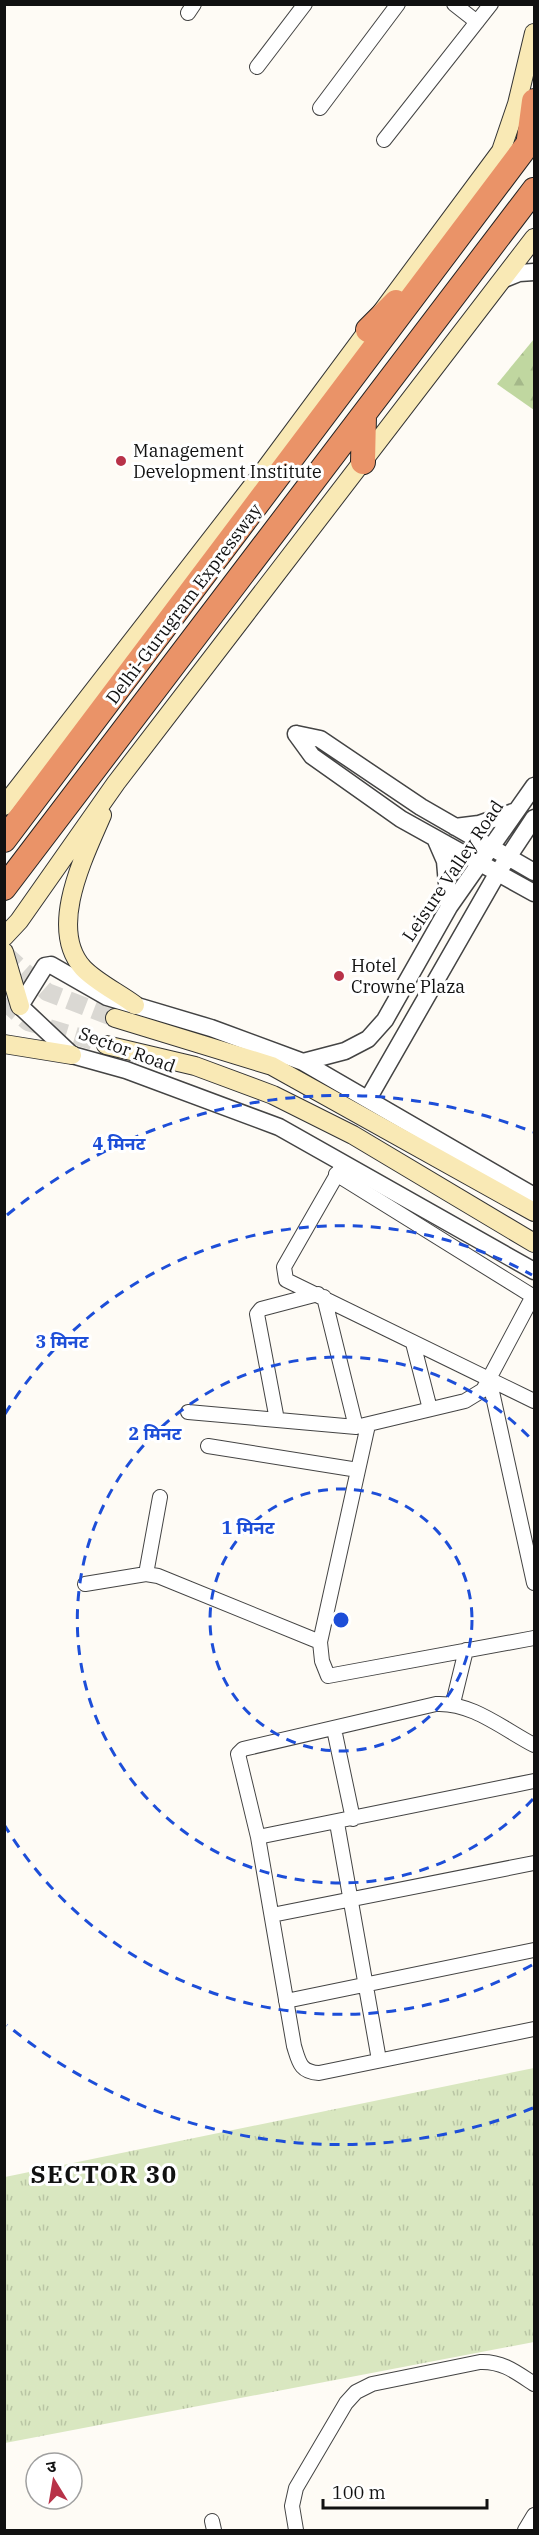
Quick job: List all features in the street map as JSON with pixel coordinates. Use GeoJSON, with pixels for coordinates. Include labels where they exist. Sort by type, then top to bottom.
{"type":"FeatureCollection","features":[{"type":"Feature","properties":{"kind":"highway"},"geometry":{"type":"LineString","coordinates":[[531,141],[534,101]]}},
{"type":"Feature","properties":{"kind":"highway","name":"Delhi-Gurugram Expressway"},"geometry":{"type":"LineString","coordinates":[[4,840],[331,410],[531,141]]}},
{"type":"Feature","properties":{"kind":"highway","name":"Delhi-Gurugram Expressway"},"geometry":{"type":"LineString","coordinates":[[4,888],[534,190]]}},
{"type":"Feature","properties":{"kind":"highway"},"geometry":{"type":"LineString","coordinates":[[368,330],[454,245]]}},
{"type":"Feature","properties":{"kind":"highway"},"geometry":{"type":"LineString","coordinates":[[359,422],[363,462]]}},
{"type":"Feature","properties":{"kind":"main road"},"geometry":{"type":"LineString","coordinates":[[4,806],[257,480],[501,151],[517,104],[534,33]]}},
{"type":"Feature","properties":{"kind":"main road"},"geometry":{"type":"LineString","coordinates":[[4,937],[19,921],[116,783],[534,238]]}},
{"type":"Feature","properties":{"kind":"main road"},"geometry":{"type":"LineString","coordinates":[[384,388],[420,388]]}},
{"type":"Feature","properties":{"kind":"main road"},"geometry":{"type":"LineString","coordinates":[[4,787],[23,783]]}},
{"type":"Feature","properties":{"kind":"main road"},"geometry":{"type":"LineString","coordinates":[[116,783],[72,888],[68,917],[72,944],[82,967],[135,1005]]}},
{"type":"Feature","properties":{"kind":"main road"},"geometry":{"type":"LineString","coordinates":[[4,952],[20,1006]]}},
{"type":"Feature","properties":{"kind":"main road"},"geometry":{"type":"LineString","coordinates":[[115,1018],[272,1066],[534,1212]]}},
{"type":"Feature","properties":{"kind":"main road"},"geometry":{"type":"LineString","coordinates":[[4,1044],[72,1055]]}},
{"type":"Feature","properties":{"kind":"main road"},"geometry":{"type":"LineString","coordinates":[[106,1045],[195,1066],[273,1095],[353,1135],[534,1243]]}},
{"type":"Feature","properties":{"kind":"street"},"geometry":{"type":"LineString","coordinates":[[257,67],[305,4]]}},
{"type":"Feature","properties":{"kind":"street"},"geometry":{"type":"LineString","coordinates":[[320,108],[398,4]]}},
{"type":"Feature","properties":{"kind":"street"},"geometry":{"type":"LineString","coordinates":[[454,4],[477,22]]}},
{"type":"Feature","properties":{"kind":"street"},"geometry":{"type":"LineString","coordinates":[[384,140],[491,4]]}},
{"type":"Feature","properties":{"kind":"street"},"geometry":{"type":"LineString","coordinates":[[504,279],[519,273],[534,272]]}},
{"type":"Feature","properties":{"kind":"street"},"geometry":{"type":"LineString","coordinates":[[534,872],[421,807],[320,739],[296,734],[312,756],[401,819],[534,893]]}},
{"type":"Feature","properties":{"kind":"street","name":"Leisure Valley Road"},"geometry":{"type":"LineString","coordinates":[[303,1062],[345,1051],[368,1039],[385,1020],[449,907],[534,786]]}},
{"type":"Feature","properties":{"kind":"street"},"geometry":{"type":"LineString","coordinates":[[455,827],[479,824],[516,811]]}},
{"type":"Feature","properties":{"kind":"street","name":"Leisure Valley Road"},"geometry":{"type":"LineString","coordinates":[[368,1100],[507,857],[534,818]]}},
{"type":"Feature","properties":{"kind":"street"},"geometry":{"type":"LineString","coordinates":[[435,838],[445,861],[449,907]]}},
{"type":"Feature","properties":{"kind":"street"},"geometry":{"type":"LineString","coordinates":[[20,1006],[45,966],[49,965],[107,997],[211,1028],[303,1062],[534,1196]]}},
{"type":"Feature","properties":{"kind":"street","name":"Sector Road"},"geometry":{"type":"LineString","coordinates":[[20,1006],[72,1055],[126,1070],[279,1127],[339,1169],[534,1271]]}},
{"type":"Feature","properties":{"kind":"street"},"geometry":{"type":"LineString","coordinates":[[188,1412],[362,1426],[474,1397],[483,1390],[489,1378],[534,1297],[339,1169],[284,1267],[286,1280],[321,1295],[413,1343],[489,1378],[534,1401]]}},
{"type":"Feature","properties":{"kind":"street"},"geometry":{"type":"LineString","coordinates":[[277,1420],[257,1314],[261,1309],[321,1295]]}},
{"type":"Feature","properties":{"kind":"street"},"geometry":{"type":"LineString","coordinates":[[321,1295],[362,1426],[358,1470],[320,1642],[322,1661],[328,1676],[534,1638]]}},
{"type":"Feature","properties":{"kind":"street"},"geometry":{"type":"LineString","coordinates":[[413,1343],[430,1409]]}},
{"type":"Feature","properties":{"kind":"street"},"geometry":{"type":"LineString","coordinates":[[489,1378],[534,1583]]}},
{"type":"Feature","properties":{"kind":"street"},"geometry":{"type":"LineString","coordinates":[[208,1446],[358,1470]]}},
{"type":"Feature","properties":{"kind":"street"},"geometry":{"type":"LineString","coordinates":[[146,1574],[160,1497]]}},
{"type":"Feature","properties":{"kind":"street"},"geometry":{"type":"LineString","coordinates":[[85,1584],[146,1574],[169,1579],[320,1642]]}},
{"type":"Feature","properties":{"kind":"street"},"geometry":{"type":"LineString","coordinates":[[453,1703],[466,1650]]}},
{"type":"Feature","properties":{"kind":"street"},"geometry":{"type":"LineString","coordinates":[[533,1741],[466,1707],[453,1703],[436,1704],[243,1749],[238,1754],[258,1837],[294,2046],[301,2067],[307,2072],[319,2073],[534,2029]]}},
{"type":"Feature","properties":{"kind":"street"},"geometry":{"type":"LineString","coordinates":[[334,1729],[353,1819]]}},
{"type":"Feature","properties":{"kind":"street"},"geometry":{"type":"LineString","coordinates":[[258,1837],[337,1823],[534,1781]]}},
{"type":"Feature","properties":{"kind":"street"},"geometry":{"type":"LineString","coordinates":[[337,1823],[380,2060]]}},
{"type":"Feature","properties":{"kind":"street"},"geometry":{"type":"LineString","coordinates":[[272,1915],[534,1863]]}},
{"type":"Feature","properties":{"kind":"street"},"geometry":{"type":"LineString","coordinates":[[286,2001],[534,1950]]}},
{"type":"Feature","properties":{"kind":"street"},"geometry":{"type":"LineString","coordinates":[[296,2530],[292,2506],[296,2488],[346,2403],[356,2392],[372,2384],[494,2361],[507,2366],[534,2384]]}},
{"type":"Feature","properties":{"kind":"street"},"geometry":{"type":"LineString","coordinates":[[525,2530],[534,2515]]}},
{"type":"Feature","properties":{"kind":"green space"},"geometry":{"type":"Polygon","coordinates":[[[534,339],[534,410],[497,384],[534,339]]]}},
{"type":"Feature","properties":{"kind":"green space"},"geometry":{"type":"Polygon","coordinates":[[[534,2068],[534,2342],[5,2443],[5,2177],[534,2068]]]}},
{"type":"Feature","properties":{"kind":"tunnel"},"geometry":{"type":"LineString","coordinates":[[4,953],[47,992],[115,1018]]}},
{"type":"Feature","properties":{"kind":"tunnel"},"geometry":{"type":"LineString","coordinates":[[4,1001],[28,1022],[106,1045]]}},
{"type":"Feature","properties":{"kind":"place","name":"Management Development Institute"},"geometry":{"type":"Point","coordinates":[121,461]}},
{"type":"Feature","properties":{"kind":"place","name":"Hotel Crowne Plaza"},"geometry":{"type":"Point","coordinates":[339,976]}},
{"type":"Feature","properties":{"kind":"district","name":"SECTOR 30"},"geometry":{"type":"Point","coordinates":[104,2175]}}]}
